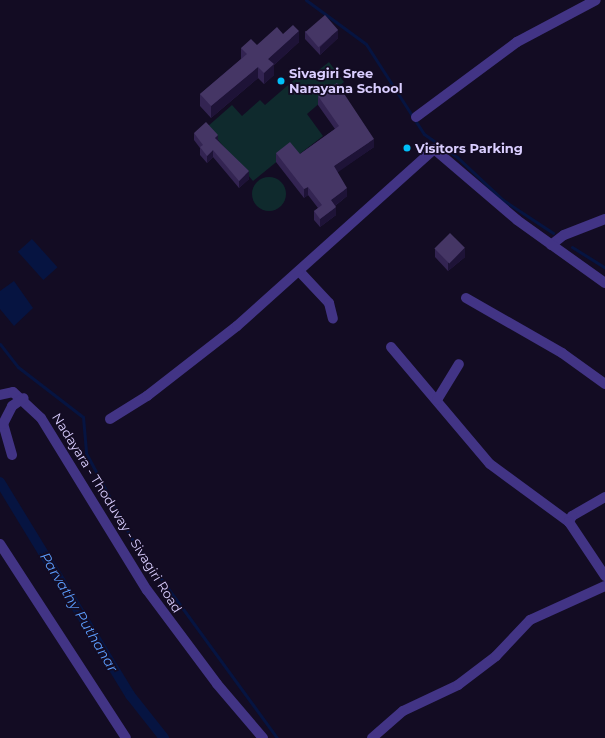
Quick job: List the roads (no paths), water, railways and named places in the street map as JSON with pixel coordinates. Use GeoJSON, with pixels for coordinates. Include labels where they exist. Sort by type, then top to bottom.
{"type":"FeatureCollection","features":[{"type":"Feature","properties":{"kind":"street"},"geometry":{"type":"LineString","coordinates":[[416,116],[516,42],[596,0]]}},
{"type":"Feature","properties":{"kind":"street"},"geometry":{"type":"LineString","coordinates":[[110,419],[147,396],[237,326],[434,149],[551,246],[605,284]]}},
{"type":"Feature","properties":{"kind":"street"},"geometry":{"type":"LineString","coordinates":[[551,246],[564,235],[605,219]]}},
{"type":"Feature","properties":{"kind":"street"},"geometry":{"type":"LineString","coordinates":[[299,271],[329,303],[333,319]]}},
{"type":"Feature","properties":{"kind":"street"},"geometry":{"type":"LineString","coordinates":[[466,298],[562,353],[605,384]]}},
{"type":"Feature","properties":{"kind":"street"},"geometry":{"type":"LineString","coordinates":[[391,347],[490,464],[569,522],[605,576]]}},
{"type":"Feature","properties":{"kind":"street"},"geometry":{"type":"LineString","coordinates":[[437,400],[459,364]]}},
{"type":"Feature","properties":{"kind":"street"},"geometry":{"type":"LineString","coordinates":[[0,395],[13,392],[24,398],[12,406],[3,424],[12,455]]}},
{"type":"Feature","properties":{"kind":"street","name":"Nadayara - Thoduvay - Sivagiri Road"},"geometry":{"type":"LineString","coordinates":[[24,398],[70,461],[147,590],[217,684],[263,738]]}},
{"type":"Feature","properties":{"kind":"street"},"geometry":{"type":"LineString","coordinates":[[569,522],[572,516],[605,497]]}},
{"type":"Feature","properties":{"kind":"street"},"geometry":{"type":"LineString","coordinates":[[0,544],[126,738]]}},
{"type":"Feature","properties":{"kind":"street"},"geometry":{"type":"LineString","coordinates":[[372,738],[403,711],[458,685],[496,656],[530,620],[605,586]]}},
{"type":"Feature","properties":{"kind":"waterway"},"geometry":{"type":"LineString","coordinates":[[306,0],[366,44],[424,134],[457,157],[503,200],[553,233]]}},
{"type":"Feature","properties":{"kind":"waterway"},"geometry":{"type":"LineString","coordinates":[[572,247],[605,268]]}},
{"type":"Feature","properties":{"kind":"waterway"},"geometry":{"type":"LineString","coordinates":[[0,344],[18,367],[83,417],[86,453],[132,539],[277,738]]}},
{"type":"Feature","properties":{"kind":"waterway","name":"Parvathy Puthanar"},"geometry":{"type":"LineString","coordinates":[[0,482],[130,695],[164,738]]}},
{"type":"Feature","properties":{"kind":"place","name":"Sivagiri Sree Narayana School"},"geometry":{"type":"Point","coordinates":[281,81]}},
{"type":"Feature","properties":{"kind":"place","name":"Visitors Parking"},"geometry":{"type":"Point","coordinates":[407,148]}}]}
